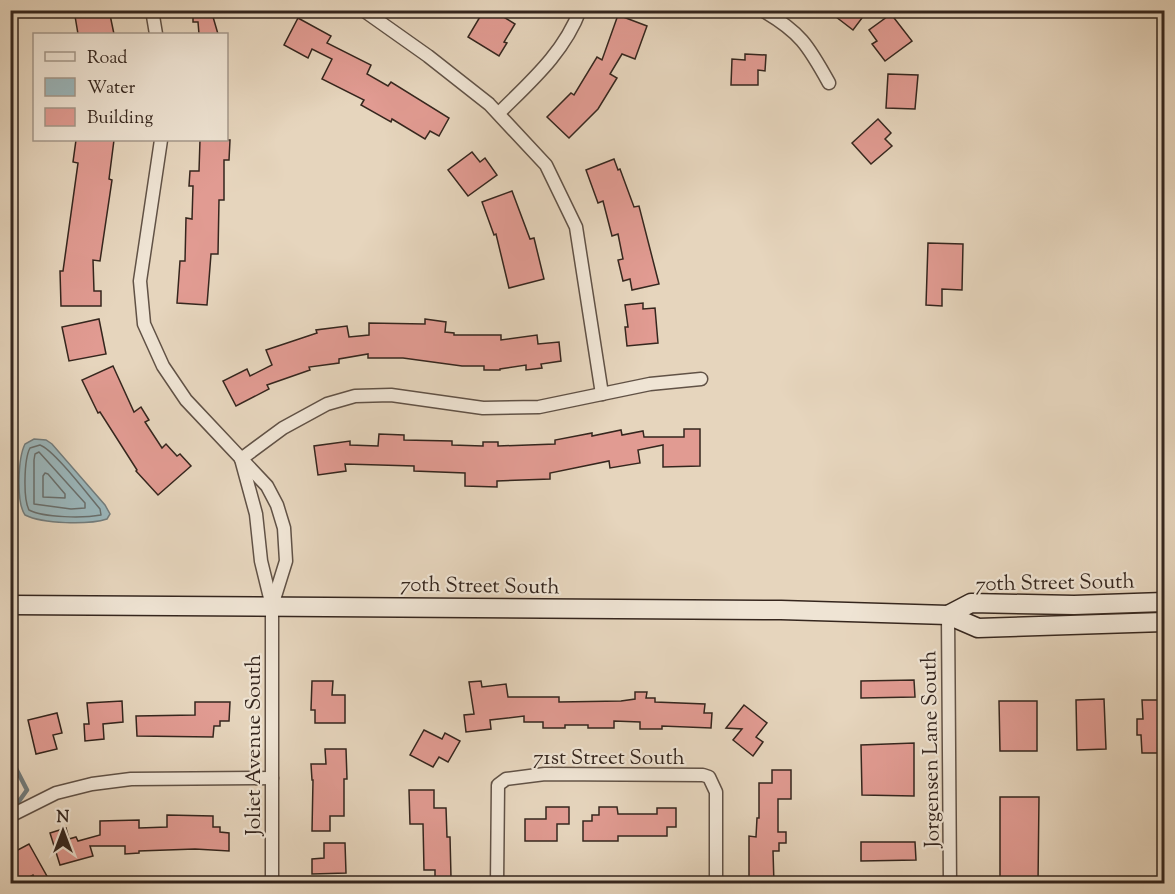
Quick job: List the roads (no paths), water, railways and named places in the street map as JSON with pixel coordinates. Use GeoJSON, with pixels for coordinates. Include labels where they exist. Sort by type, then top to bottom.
{"type":"FeatureCollection","features":[{"type":"Feature","properties":{"kind":"main road","name":"70th Street South"},"geometry":{"type":"LineString","coordinates":[[948,615],[971,603],[1074,605],[1164,602]]}},
{"type":"Feature","properties":{"kind":"main road","name":"70th Street South"},"geometry":{"type":"LineString","coordinates":[[10,605],[781,610],[948,615],[978,628],[1164,622]]}},
{"type":"Feature","properties":{"kind":"street"},"geometry":{"type":"LineString","coordinates":[[152,10],[156,33]]}},
{"type":"Feature","properties":{"kind":"street"},"geometry":{"type":"LineString","coordinates":[[363,10],[428,56],[499,113],[546,165],[576,226],[603,393]]}},
{"type":"Feature","properties":{"kind":"street"},"geometry":{"type":"LineString","coordinates":[[499,113],[553,57],[572,29],[580,10]]}},
{"type":"Feature","properties":{"kind":"street"},"geometry":{"type":"LineString","coordinates":[[762,10],[802,39],[829,83]]}},
{"type":"Feature","properties":{"kind":"street","name":"Joliet Avenue South"},"geometry":{"type":"LineString","coordinates":[[161,141],[140,281],[144,324],[159,358],[186,400],[267,486],[277,506],[284,528],[286,561],[272,606]]}},
{"type":"Feature","properties":{"kind":"street"},"geometry":{"type":"LineString","coordinates":[[241,459],[283,428],[327,404],[355,396],[391,395],[483,408],[539,406],[650,384],[701,379]]}},
{"type":"Feature","properties":{"kind":"street","name":"Joliet Avenue South"},"geometry":{"type":"LineString","coordinates":[[241,459],[256,514],[261,561],[272,606],[272,884]]}},
{"type":"Feature","properties":{"kind":"street","name":"Jorgensen Lane South"},"geometry":{"type":"LineString","coordinates":[[948,615],[950,884]]}},
{"type":"Feature","properties":{"kind":"street","name":"71st Street South"},"geometry":{"type":"LineString","coordinates":[[497,884],[498,785],[506,778],[545,774],[703,775],[709,777],[715,789],[716,884]]}},
{"type":"Feature","properties":{"kind":"street"},"geometry":{"type":"LineString","coordinates":[[10,816],[56,793],[92,784],[131,779],[272,778]]}},
{"type":"Feature","properties":{"kind":"water"},"geometry":{"type":"Polygon","coordinates":[[[34,439],[46,440],[52,444],[105,505],[110,514],[107,519],[66,523],[25,515],[19,491],[20,469],[25,444],[34,439]]]}},
{"type":"Feature","properties":{"kind":"waterway"},"geometry":{"type":"LineString","coordinates":[[10,757],[27,790],[12,811]]}}]}
